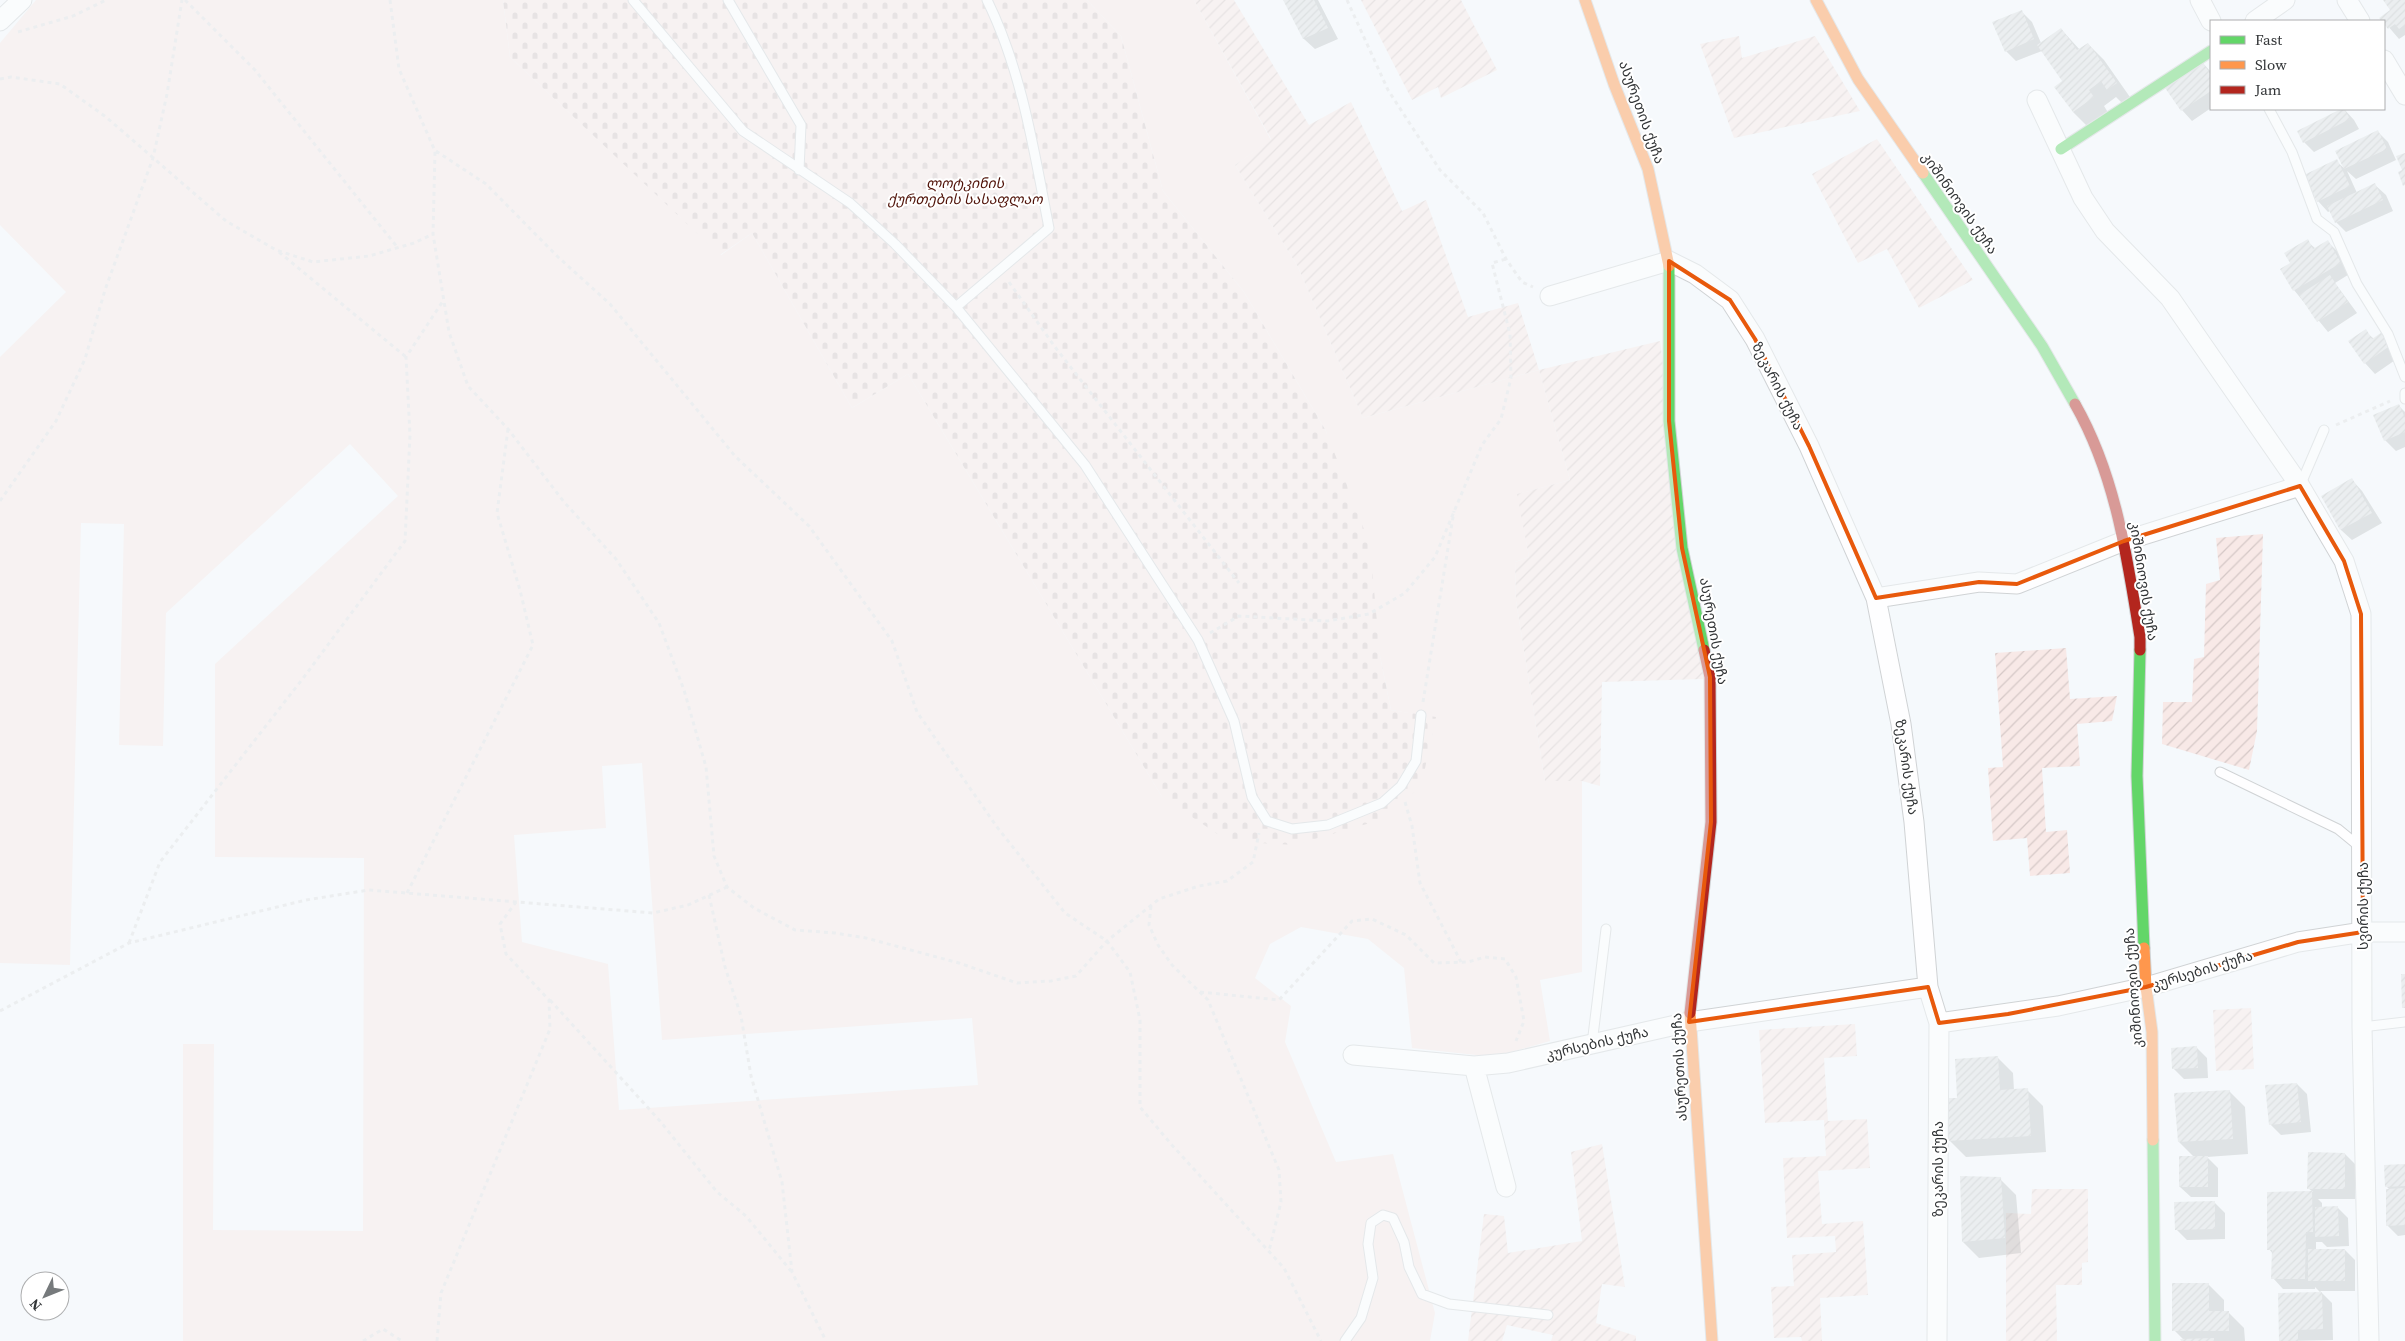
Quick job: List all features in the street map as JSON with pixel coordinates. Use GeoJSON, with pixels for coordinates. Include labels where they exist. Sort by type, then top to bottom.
{"type":"FeatureCollection","features":[{"type":"Feature","properties":{"kind":"street"},"geometry":{"type":"LineString","coordinates":[[0,20],[22,0]]}},
{"type":"Feature","properties":{"kind":"street","name":"ასურეთის ქუჩა"},"geometry":{"type":"LineString","coordinates":[[1585,0],[1614,84],[1648,170],[1668,261],[1669,421],[1682,548],[1710,677],[1711,822],[1689,1022],[1712,1341]]}},
{"type":"Feature","properties":{"kind":"street","name":"კიშინიოვის ქუჩა"},"geometry":{"type":"LineString","coordinates":[[1816,0],[1858,80],[2042,346],[2085,421],[2111,485],[2124,541],[2140,637],[2137,776],[2146,987],[2152,1032],[2155,1341]]}},
{"type":"Feature","properties":{"kind":"street"},"geometry":{"type":"LineString","coordinates":[[2200,0],[2211,20]]}},
{"type":"Feature","properties":{"kind":"street"},"geometry":{"type":"LineString","coordinates":[[2256,20],[2285,0]]}},
{"type":"Feature","properties":{"kind":"street"},"geometry":{"type":"LineString","coordinates":[[2347,0],[2359,20]]}},
{"type":"Feature","properties":{"kind":"street"},"geometry":{"type":"LineString","coordinates":[[2061,149],[2102,125],[2152,88],[2210,52]]}},
{"type":"Feature","properties":{"kind":"street"},"geometry":{"type":"LineString","coordinates":[[2385,62],[2405,95]]}},
{"type":"Feature","properties":{"kind":"street","name":"სვირის ქუჩა"},"geometry":{"type":"LineString","coordinates":[[2037,100],[2083,198],[2105,231],[2170,298],[2300,486],[2344,561],[2361,614],[2362,1027],[2369,1341]]}},
{"type":"Feature","properties":{"kind":"street"},"geometry":{"type":"LineString","coordinates":[[1550,296],[1668,261]]}},
{"type":"Feature","properties":{"kind":"street","name":"ზეკარის ქუჩა"},"geometry":{"type":"LineString","coordinates":[[1668,261],[1694,274],[1730,300],[1755,340],[1809,446],[1876,598],[1901,724],[1914,822],[1928,987],[1939,1023],[1937,1341]]}},
{"type":"Feature","properties":{"kind":"street"},"geometry":{"type":"LineString","coordinates":[[1876,598],[1979,582],[2017,584],[2124,541],[2300,486]]}},
{"type":"Feature","properties":{"kind":"street","name":"კურსების ქუჩა"},"geometry":{"type":"LineString","coordinates":[[1939,1023],[2058,1006],[2146,987],[2298,942],[2363,932],[2405,932]]}},
{"type":"Feature","properties":{"kind":"street","name":"კურსების ქუჩა"},"geometry":{"type":"LineString","coordinates":[[1353,1055],[1474,1066],[1508,1063],[1689,1022],[1928,987]]}},
{"type":"Feature","properties":{"kind":"street"},"geometry":{"type":"LineString","coordinates":[[1474,1066],[1506,1187]]}},
{"type":"Feature","properties":{"kind":"lane"},"geometry":{"type":"LineString","coordinates":[[633,0],[743,131],[850,203],[895,244],[956,307],[1086,465],[1198,640],[1234,721],[1252,797],[1267,821],[1292,830],[1328,825],[1382,804],[1401,786],[1416,761],[1421,715]]}},
{"type":"Feature","properties":{"kind":"lane"},"geometry":{"type":"LineString","coordinates":[[728,0],[801,125],[799,170]]}},
{"type":"Feature","properties":{"kind":"lane"},"geometry":{"type":"LineString","coordinates":[[956,307],[1049,228],[1029,124],[999,26],[987,0]]}},
{"type":"Feature","properties":{"kind":"lane"},"geometry":{"type":"LineString","coordinates":[[2270,110],[2292,152],[2317,220],[2334,232],[2357,284],[2388,334],[2405,377]]}},
{"type":"Feature","properties":{"kind":"lane"},"geometry":{"type":"LineString","coordinates":[[2300,486],[2324,430]]}},
{"type":"Feature","properties":{"kind":"lane"},"geometry":{"type":"LineString","coordinates":[[2220,772],[2338,829],[2362,848]]}},
{"type":"Feature","properties":{"kind":"lane"},"geometry":{"type":"LineString","coordinates":[[1592,1044],[1606,929]]}},
{"type":"Feature","properties":{"kind":"lane"},"geometry":{"type":"LineString","coordinates":[[2362,1027],[2405,1022]]}},
{"type":"Feature","properties":{"kind":"lane"},"geometry":{"type":"LineString","coordinates":[[1345,1341],[1361,1318],[1373,1278],[1368,1244],[1371,1223],[1383,1215],[1392,1218],[1404,1242],[1409,1267],[1422,1294],[1449,1304],[1548,1315]]}},
{"type":"Feature","properties":{"kind":"path"},"geometry":{"type":"LineString","coordinates":[[16,32],[23,32],[73,16],[106,0]]}},
{"type":"Feature","properties":{"kind":"path"},"geometry":{"type":"LineString","coordinates":[[0,501],[56,421],[85,360],[105,290],[153,158],[184,0]]}},
{"type":"Feature","properties":{"kind":"path"},"geometry":{"type":"LineString","coordinates":[[184,0],[255,70],[398,248]]}},
{"type":"Feature","properties":{"kind":"path"},"geometry":{"type":"LineString","coordinates":[[390,0],[399,69],[435,151],[433,234],[449,332],[468,386],[508,429],[564,502],[616,560],[659,623],[684,690],[706,767],[714,856],[727,887],[754,908],[795,930],[866,938],[959,963],[1017,983],[1051,981],[1076,976],[1107,941],[1159,899],[1199,886],[1227,882],[1252,862],[1260,829],[1260,810]]}},
{"type":"Feature","properties":{"kind":"path"},"geometry":{"type":"LineString","coordinates":[[1347,0],[1388,90],[1440,170],[1483,213],[1506,259],[1522,282],[1550,296]]}},
{"type":"Feature","properties":{"kind":"path"},"geometry":{"type":"LineString","coordinates":[[0,78],[11,76],[60,84],[106,117],[226,221],[276,250],[406,357]]}},
{"type":"Feature","properties":{"kind":"path"},"geometry":{"type":"LineString","coordinates":[[435,151],[486,184],[558,257],[610,304],[735,456],[809,526],[892,641],[917,712],[997,827],[1065,913],[1107,941],[1130,972],[1140,1020],[1140,1107],[1284,1268],[1321,1341]]}},
{"type":"Feature","properties":{"kind":"path"},"geometry":{"type":"LineString","coordinates":[[276,250],[313,262],[369,256],[414,243],[433,234]]}},
{"type":"Feature","properties":{"kind":"path"},"geometry":{"type":"LineString","coordinates":[[1198,640],[1238,616],[1327,621],[1369,614],[1404,593],[1435,557],[1455,505],[1482,445],[1501,419],[1511,378],[1510,334],[1492,263],[1506,259]]}},
{"type":"Feature","properties":{"kind":"path"},"geometry":{"type":"LineString","coordinates":[[1000,270],[1055,347],[1239,583]]}},
{"type":"Feature","properties":{"kind":"path"},"geometry":{"type":"LineString","coordinates":[[129,944],[160,862],[309,670],[405,541],[410,435],[406,357],[444,301]]}},
{"type":"Feature","properties":{"kind":"path"},"geometry":{"type":"LineString","coordinates":[[2324,430],[2405,395]]}},
{"type":"Feature","properties":{"kind":"path"},"geometry":{"type":"LineString","coordinates":[[407,893],[533,645],[520,590],[496,514],[508,429]]}},
{"type":"Feature","properties":{"kind":"path"},"geometry":{"type":"LineString","coordinates":[[1421,715],[1455,505]]}},
{"type":"Feature","properties":{"kind":"path"},"geometry":{"type":"LineString","coordinates":[[1401,786],[1412,826],[1420,883],[1461,962]]}},
{"type":"Feature","properties":{"kind":"path"},"geometry":{"type":"LineString","coordinates":[[0,1011],[129,944],[306,900],[369,890],[653,913],[688,905],[727,887]]}},
{"type":"Feature","properties":{"kind":"path"},"geometry":{"type":"LineString","coordinates":[[710,895],[725,967],[741,1016],[751,1076],[782,1182],[792,1272]]}},
{"type":"Feature","properties":{"kind":"path"},"geometry":{"type":"LineString","coordinates":[[516,902],[500,924],[506,954],[660,1121],[718,1192],[746,1216],[792,1272],[826,1341]]}},
{"type":"Feature","properties":{"kind":"path"},"geometry":{"type":"LineString","coordinates":[[1151,906],[1149,925],[1158,945],[1172,965],[1208,1000],[1279,1170],[1281,1202],[1269,1252]]}},
{"type":"Feature","properties":{"kind":"path"},"geometry":{"type":"LineString","coordinates":[[1200,992],[1279,1000],[1352,921],[1372,919],[1406,934],[1434,963],[1461,962],[1485,957],[1506,958],[1516,977],[1524,1021],[1508,1063]]}},
{"type":"Feature","properties":{"kind":"path"},"geometry":{"type":"LineString","coordinates":[[437,1341],[440,1293],[550,1029],[549,1000]]}},
{"type":"Feature","properties":{"kind":"path"},"geometry":{"type":"LineString","coordinates":[[363,1341],[383,1329],[402,1341]]}},
{"type":"Feature","properties":{"kind":"highlighted area"},"geometry":{"type":"Polygon","coordinates":[[[1669,261],[1730,300],[1755,339],[1809,446],[1876,598],[1979,582],[2017,584],[2124,541],[2300,486],[2344,561],[2361,614],[2363,932],[2298,942],[2146,987],[2008,1014],[1939,1023],[1928,987],[1689,1022],[1711,822],[1710,677],[1682,548],[1669,421],[1669,261]]]}},
{"type":"Feature","properties":{"kind":"green space"},"geometry":{"type":"Polygon","coordinates":[[[36,0],[503,0],[510,57],[721,255],[752,233],[852,408],[908,374],[1162,797],[1436,718],[1391,710],[1380,656],[1326,431],[1244,292],[1163,191],[1121,36],[1087,0],[1194,0],[1271,140],[1235,165],[1298,267],[1363,418],[1539,370],[1570,480],[1518,494],[1529,557],[1515,562],[1516,601],[1545,781],[1582,781],[1582,972],[1540,980],[1550,1041],[1494,1057],[1412,1048],[1404,968],[1368,939],[1301,927],[1270,944],[1255,978],[1291,1006],[1285,1042],[1336,1162],[1393,1154],[1435,1313],[1430,1341],[183,1341],[183,1044],[214,1044],[213,1230],[363,1231],[364,858],[215,857],[215,664],[398,496],[350,444],[166,613],[163,746],[119,745],[124,524],[81,523],[70,965],[0,963],[0,357],[66,292],[0,225],[0,43],[36,0]],[[642,763],[602,766],[606,828],[514,835],[522,942],[608,964],[619,1110],[978,1085],[972,1018],[662,1040],[642,763]]]}},
{"type":"Feature","properties":{"kind":"green space","name":"ლოტკინის ქურთების სასაფლაო"},"geometry":{"type":"Polygon","coordinates":[[[503,0],[1087,0],[1121,36],[1163,191],[1244,292],[1326,431],[1370,545],[1380,656],[1391,710],[1436,717],[1421,787],[1377,821],[1294,845],[1228,841],[1162,797],[908,374],[852,408],[752,233],[720,255],[510,57],[503,0]]]}},
{"type":"Feature","properties":{"kind":"green space"},"geometry":{"type":"Polygon","coordinates":[[[1194,0],[1234,0],[1309,125],[1351,102],[1402,211],[1426,200],[1468,317],[1518,303],[1539,370],[1363,418],[1298,267],[1235,165],[1271,139],[1194,0]]]}},
{"type":"Feature","properties":{"kind":"green space"},"geometry":{"type":"Polygon","coordinates":[[[1361,0],[1461,0],[1497,70],[1441,98],[1438,87],[1412,100],[1361,0]]]}},
{"type":"Feature","properties":{"kind":"green space"},"geometry":{"type":"Polygon","coordinates":[[[1739,36],[1742,58],[1815,36],[1860,111],[1734,138],[1700,44],[1739,36]]]}},
{"type":"Feature","properties":{"kind":"green space"},"geometry":{"type":"Polygon","coordinates":[[[1877,139],[1973,280],[1919,308],[1887,249],[1858,263],[1812,174],[1877,139]]]}},
{"type":"Feature","properties":{"kind":"green space"},"geometry":{"type":"Polygon","coordinates":[[[1660,341],[1704,679],[1602,682],[1600,786],[1582,781],[1545,781],[1516,601],[1515,562],[1529,557],[1517,494],[1570,480],[1539,370],[1660,341]]]}},
{"type":"Feature","properties":{"kind":"green space"},"geometry":{"type":"Polygon","coordinates":[[[2263,534],[2257,731],[2249,770],[2162,744],[2163,702],[2192,702],[2194,659],[2204,657],[2206,584],[2220,580],[2216,538],[2263,534]]]}},
{"type":"Feature","properties":{"kind":"green space"},"geometry":{"type":"Polygon","coordinates":[[[2066,648],[2070,699],[2117,696],[2112,721],[2077,724],[2080,766],[2042,768],[2046,832],[2067,830],[2070,873],[2030,876],[2027,838],[1993,841],[1988,768],[2003,767],[1995,653],[2066,648]]]}},
{"type":"Feature","properties":{"kind":"green space"},"geometry":{"type":"Polygon","coordinates":[[[2251,1008],[2254,1069],[2216,1071],[2213,1010],[2251,1008]]]}},
{"type":"Feature","properties":{"kind":"green space"},"geometry":{"type":"Polygon","coordinates":[[[1855,1024],[1857,1056],[1824,1058],[1828,1121],[1867,1119],[1870,1168],[1818,1171],[1822,1224],[1863,1221],[1868,1295],[1820,1298],[1822,1341],[1802,1341],[1801,1337],[1774,1338],[1771,1287],[1794,1286],[1792,1255],[1836,1252],[1835,1236],[1787,1238],[1783,1158],[1826,1156],[1824,1120],[1765,1123],[1759,1030],[1855,1024]]]}},
{"type":"Feature","properties":{"kind":"green space"},"geometry":{"type":"Polygon","coordinates":[[[1602,1144],[1625,1287],[1602,1284],[1596,1323],[1636,1336],[1636,1341],[1551,1341],[1553,1335],[1507,1325],[1502,1341],[1468,1341],[1484,1214],[1504,1216],[1508,1253],[1582,1241],[1571,1152],[1602,1144]]]}},
{"type":"Feature","properties":{"kind":"green space"},"geometry":{"type":"Polygon","coordinates":[[[2032,1189],[2088,1189],[2088,1262],[2082,1263],[2082,1285],[2056,1285],[2057,1341],[2006,1341],[2006,1213],[2031,1214],[2032,1189]]]}},
{"type":"Feature","properties":{"kind":"building"},"geometry":{"type":"Polygon","coordinates":[[[1283,0],[1314,0],[1328,28],[1303,39],[1283,0]]]}},
{"type":"Feature","properties":{"kind":"building"},"geometry":{"type":"Polygon","coordinates":[[[2383,0],[2405,0],[2405,25],[2399,29],[2395,24],[2388,29],[2385,25],[2385,20],[2379,18],[2390,10],[2383,0]]]}},
{"type":"Feature","properties":{"kind":"building"},"geometry":{"type":"Polygon","coordinates":[[[2022,10],[2034,39],[2005,52],[1992,22],[2022,10]]]}},
{"type":"Feature","properties":{"kind":"building"},"geometry":{"type":"Polygon","coordinates":[[[2061,28],[2077,50],[2088,43],[2117,83],[2107,90],[2101,81],[2089,90],[2094,97],[2073,112],[2054,87],[2062,81],[2037,45],[2061,28]]]}},
{"type":"Feature","properties":{"kind":"building"},"geometry":{"type":"Polygon","coordinates":[[[2201,60],[2210,74],[2210,92],[2181,111],[2163,85],[2201,60]]]}},
{"type":"Feature","properties":{"kind":"building"},"geometry":{"type":"Polygon","coordinates":[[[2339,110],[2345,110],[2350,119],[2303,143],[2297,131],[2339,110]]]}},
{"type":"Feature","properties":{"kind":"building"},"geometry":{"type":"Polygon","coordinates":[[[2378,130],[2387,149],[2344,169],[2335,151],[2378,130]]]}},
{"type":"Feature","properties":{"kind":"building"},"geometry":{"type":"Polygon","coordinates":[[[2405,153],[2405,185],[2403,186],[2398,172],[2402,170],[2396,156],[2405,153]]]}},
{"type":"Feature","properties":{"kind":"building"},"geometry":{"type":"Polygon","coordinates":[[[2337,159],[2350,186],[2317,202],[2304,175],[2337,159]]]}},
{"type":"Feature","properties":{"kind":"building"},"geometry":{"type":"Polygon","coordinates":[[[2375,183],[2383,200],[2335,223],[2327,206],[2375,183]]]}},
{"type":"Feature","properties":{"kind":"building"},"geometry":{"type":"Polygon","coordinates":[[[2308,239],[2313,249],[2328,240],[2341,263],[2293,291],[2280,269],[2290,263],[2284,253],[2308,239]]]}},
{"type":"Feature","properties":{"kind":"building"},"geometry":{"type":"Polygon","coordinates":[[[2330,275],[2348,302],[2317,322],[2299,295],[2330,275]]]}},
{"type":"Feature","properties":{"kind":"building"},"geometry":{"type":"Polygon","coordinates":[[[2366,329],[2372,339],[2382,332],[2391,345],[2364,364],[2348,341],[2366,329]]]}},
{"type":"Feature","properties":{"kind":"building"},"geometry":{"type":"Polygon","coordinates":[[[2399,404],[2405,418],[2405,432],[2384,441],[2373,415],[2399,404]]]}},
{"type":"Feature","properties":{"kind":"building"},"geometry":{"type":"Polygon","coordinates":[[[2352,478],[2372,513],[2340,530],[2321,496],[2352,478]]]}},
{"type":"Feature","properties":{"kind":"building"},"geometry":{"type":"Polygon","coordinates":[[[2401,974],[2405,974],[2405,1008],[2402,1008],[2401,974]]]}},
{"type":"Feature","properties":{"kind":"building"},"geometry":{"type":"Polygon","coordinates":[[[2197,1046],[2198,1068],[2172,1069],[2171,1048],[2197,1046]]]}},
{"type":"Feature","properties":{"kind":"building"},"geometry":{"type":"Polygon","coordinates":[[[1998,1056],[2000,1090],[2028,1088],[2031,1136],[1948,1141],[1946,1098],[1957,1098],[1955,1059],[1998,1056]]]}},
{"type":"Feature","properties":{"kind":"building"},"geometry":{"type":"Polygon","coordinates":[[[2297,1083],[2301,1122],[2269,1125],[2265,1085],[2297,1083]]]}},
{"type":"Feature","properties":{"kind":"building"},"geometry":{"type":"Polygon","coordinates":[[[2230,1090],[2233,1139],[2178,1142],[2174,1093],[2230,1090]]]}},
{"type":"Feature","properties":{"kind":"building"},"geometry":{"type":"Polygon","coordinates":[[[2308,1152],[2345,1153],[2345,1189],[2307,1189],[2308,1152]]]}},
{"type":"Feature","properties":{"kind":"building"},"geometry":{"type":"Polygon","coordinates":[[[2179,1156],[2208,1156],[2208,1187],[2179,1187],[2179,1156]]]}},
{"type":"Feature","properties":{"kind":"building"},"geometry":{"type":"Polygon","coordinates":[[[2405,1164],[2405,1186],[2385,1187],[2384,1165],[2405,1164]]]}},
{"type":"Feature","properties":{"kind":"building"},"geometry":{"type":"Polygon","coordinates":[[[1960,1176],[2001,1177],[2005,1238],[1962,1242],[1960,1176]]]}},
{"type":"Feature","properties":{"kind":"building"},"geometry":{"type":"Polygon","coordinates":[[[2405,1188],[2405,1225],[2386,1226],[2386,1189],[2405,1188]]]}},
{"type":"Feature","properties":{"kind":"building"},"geometry":{"type":"Polygon","coordinates":[[[2312,1191],[2313,1232],[2306,1232],[2305,1279],[2271,1279],[2272,1250],[2267,1250],[2267,1192],[2312,1191]]]}},
{"type":"Feature","properties":{"kind":"building"},"geometry":{"type":"Polygon","coordinates":[[[2215,1201],[2215,1229],[2175,1230],[2174,1202],[2215,1201]]]}},
{"type":"Feature","properties":{"kind":"building"},"geometry":{"type":"Polygon","coordinates":[[[2338,1206],[2339,1236],[2315,1237],[2315,1207],[2338,1206]]]}},
{"type":"Feature","properties":{"kind":"building"},"geometry":{"type":"Polygon","coordinates":[[[2308,1249],[2345,1249],[2345,1281],[2308,1281],[2308,1249]]]}},
{"type":"Feature","properties":{"kind":"building"},"geometry":{"type":"Polygon","coordinates":[[[2172,1283],[2209,1283],[2209,1311],[2229,1311],[2229,1331],[2172,1331],[2172,1283]]]}},
{"type":"Feature","properties":{"kind":"building"},"geometry":{"type":"Polygon","coordinates":[[[2322,1292],[2323,1329],[2298,1330],[2298,1341],[2279,1341],[2278,1293],[2322,1292]]]}},
{"type":"Feature","properties":{"kind":"building"},"geometry":{"type":"Polygon","coordinates":[[[2214,1338],[2214,1341],[2181,1341],[2180,1339],[2214,1338]]]}},
{"type":"Feature","properties":{"kind":"traffic: fast"},"geometry":{"type":"LineString","coordinates":[[2061,149],[2210,52]]}},
{"type":"Feature","properties":{"kind":"traffic: fast"},"geometry":{"type":"LineString","coordinates":[[1923,173],[2042,346],[2075,404]]}},
{"type":"Feature","properties":{"kind":"traffic: fast"},"geometry":{"type":"LineString","coordinates":[[1669,266],[1669,421],[1682,548],[1704,650]]}},
{"type":"Feature","properties":{"kind":"traffic: fast"},"geometry":{"type":"LineString","coordinates":[[2140,650],[2137,776],[2144,948]]}},
{"type":"Feature","properties":{"kind":"traffic: fast"},"geometry":{"type":"LineString","coordinates":[[2153,1140],[2155,1341]]}},
{"type":"Feature","properties":{"kind":"traffic: slow"},"geometry":{"type":"LineString","coordinates":[[1585,0],[1614,84],[1648,169],[1669,266]]}},
{"type":"Feature","properties":{"kind":"traffic: slow"},"geometry":{"type":"LineString","coordinates":[[1816,0],[1858,79],[1923,173]]}},
{"type":"Feature","properties":{"kind":"traffic: slow"},"geometry":{"type":"LineString","coordinates":[[2144,948],[2146,987],[2152,1032],[2153,1140]]}},
{"type":"Feature","properties":{"kind":"traffic: slow"},"geometry":{"type":"LineString","coordinates":[[1690,1013],[1712,1341]]}},
{"type":"Feature","properties":{"kind":"traffic: jam"},"geometry":{"type":"LineString","coordinates":[[2075,404],[2101,460],[2118,518],[2125,547],[2140,637],[2140,650]]}},
{"type":"Feature","properties":{"kind":"traffic: jam"},"geometry":{"type":"LineString","coordinates":[[1690,1013],[1711,822],[1710,677],[1704,650]]}}]}
